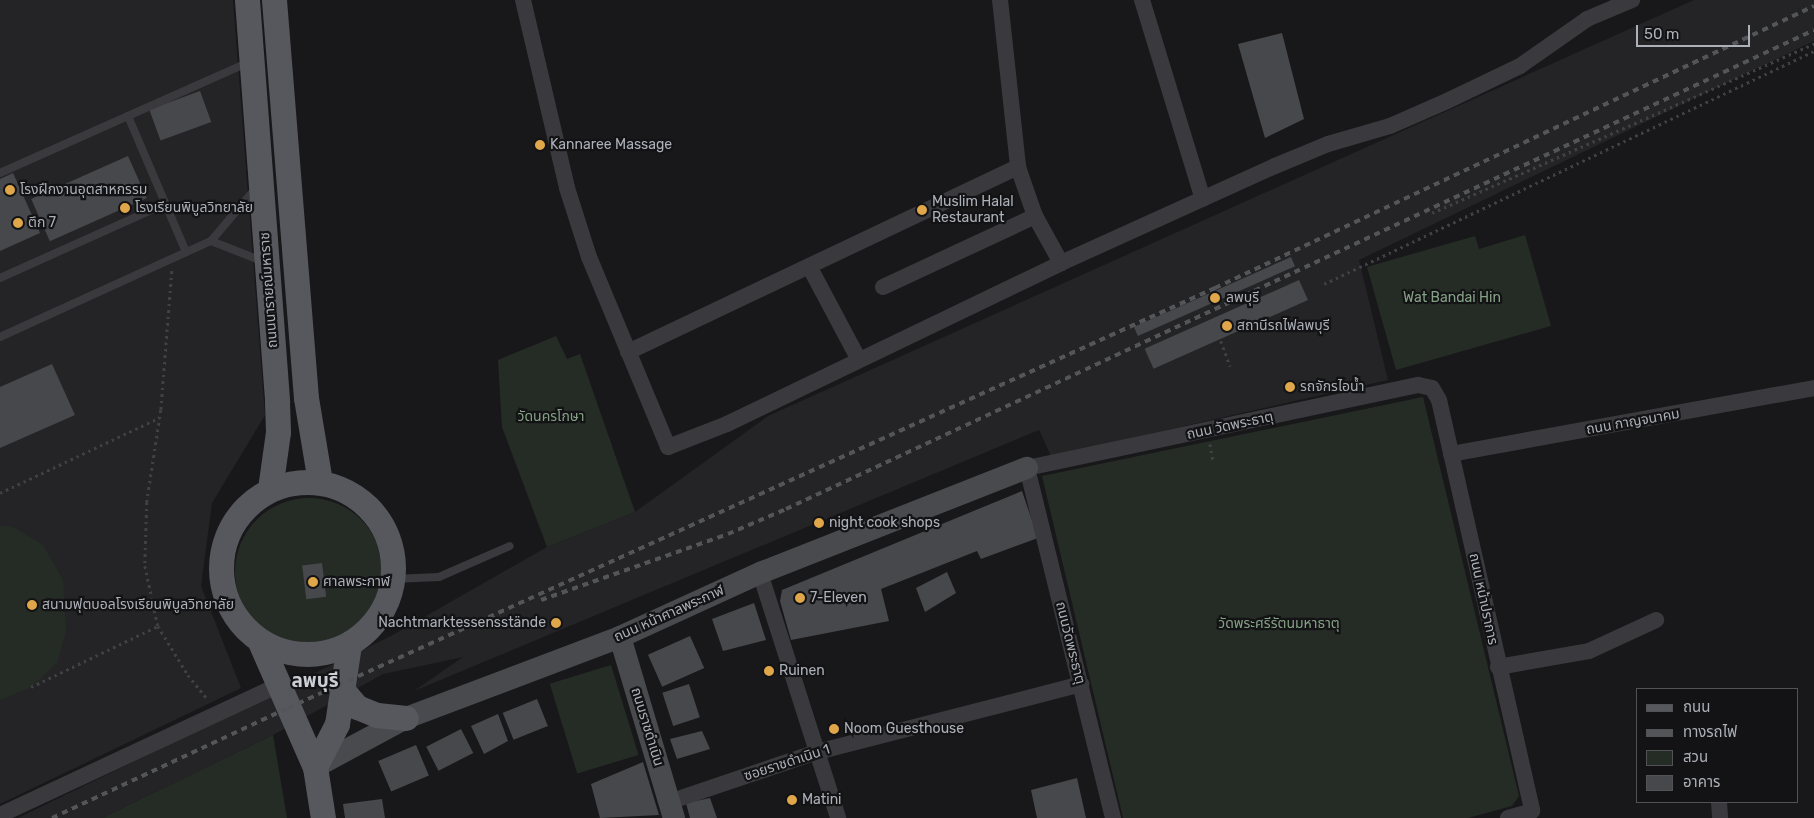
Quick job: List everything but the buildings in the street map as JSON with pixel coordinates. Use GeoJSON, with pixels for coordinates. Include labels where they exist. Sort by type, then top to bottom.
{"type":"FeatureCollection","features":[{"type":"Feature","properties":{"kind":"main road","name":"ถนนนารายณ์มหาราช"},"geometry":{"type":"LineString","coordinates":[[247,0],[278,432],[270,489]]}},
{"type":"Feature","properties":{"kind":"main road","name":"ถนนนารายณ์มหาราช"},"geometry":{"type":"LineString","coordinates":[[274,0],[306,398],[320,482]]}},
{"type":"Feature","properties":{"kind":"main road"},"geometry":{"type":"LineString","coordinates":[[320,482],[341,488],[360,500],[376,516],[389,542],[393,579],[379,617],[348,645],[327,653],[304,655],[281,651],[260,642],[243,627],[230,607],[222,585],[220,562],[225,540],[235,519],[251,502],[270,489],[286,484],[320,482]]}},
{"type":"Feature","properties":{"kind":"main road"},"geometry":{"type":"LineString","coordinates":[[260,642],[314,767],[323,818]]}},
{"type":"Feature","properties":{"kind":"main road"},"geometry":{"type":"LineString","coordinates":[[314,767],[337,724],[344,692],[348,645]]}},
{"type":"Feature","properties":{"kind":"main road"},"geometry":{"type":"LineString","coordinates":[[344,692],[358,707],[377,715],[406,718]]}},
{"type":"Feature","properties":{"kind":"street"},"geometry":{"type":"LineString","coordinates":[[523,0],[568,188],[589,257],[668,447],[727,424],[1061,263],[1203,199],[1328,144],[1390,126],[1448,101],[1520,66],[1587,19],[1632,0]]}},
{"type":"Feature","properties":{"kind":"street"},"geometry":{"type":"LineString","coordinates":[[1000,0],[1018,167],[1035,216],[1061,263]]}},
{"type":"Feature","properties":{"kind":"street"},"geometry":{"type":"LineString","coordinates":[[1142,0],[1203,199]]}},
{"type":"Feature","properties":{"kind":"street"},"geometry":{"type":"LineString","coordinates":[[628,352],[1018,167]]}},
{"type":"Feature","properties":{"kind":"street"},"geometry":{"type":"LineString","coordinates":[[883,287],[1035,216]]}},
{"type":"Feature","properties":{"kind":"street"},"geometry":{"type":"LineString","coordinates":[[809,266],[859,360]]}},
{"type":"Feature","properties":{"kind":"street","name":"ถนน วัดพระธาตุ"},"geometry":{"type":"LineString","coordinates":[[1027,468],[1418,385],[1432,388]]}},
{"type":"Feature","properties":{"kind":"street","name":"ถนน หน้าปราการ"},"geometry":{"type":"LineString","coordinates":[[1432,388],[1439,400],[1498,668],[1532,811],[1508,818]]}},
{"type":"Feature","properties":{"kind":"street","name":"ถนน กาญจนาคม"},"geometry":{"type":"LineString","coordinates":[[1451,454],[1814,388]]}},
{"type":"Feature","properties":{"kind":"street","name":"ถนน หน้าศาลพระกาฬ"},"geometry":{"type":"LineString","coordinates":[[314,767],[406,718],[620,637],[760,573],[1027,468]]}},
{"type":"Feature","properties":{"kind":"street","name":"ถนนวัดพระธาตุ"},"geometry":{"type":"LineString","coordinates":[[1027,468],[1113,818]]}},
{"type":"Feature","properties":{"kind":"street"},"geometry":{"type":"LineString","coordinates":[[760,573],[838,818]]}},
{"type":"Feature","properties":{"kind":"street"},"geometry":{"type":"LineString","coordinates":[[1498,668],[1589,651],[1656,620]]}},
{"type":"Feature","properties":{"kind":"street","name":"ถนนราชดำเนิน"},"geometry":{"type":"LineString","coordinates":[[620,637],[672,810]]}},
{"type":"Feature","properties":{"kind":"street","name":"ซอยราชดำเนิน 1"},"geometry":{"type":"LineString","coordinates":[[672,810],[817,752],[1081,684]]}},
{"type":"Feature","properties":{"kind":"street"},"geometry":{"type":"LineString","coordinates":[[0,815],[279,685]]}},
{"type":"Feature","properties":{"kind":"street"},"geometry":{"type":"LineString","coordinates":[[1719,803],[1720,818]]}},
{"type":"Feature","properties":{"kind":"lane"},"geometry":{"type":"LineString","coordinates":[[0,174],[251,60]]}},
{"type":"Feature","properties":{"kind":"lane"},"geometry":{"type":"LineString","coordinates":[[128,116],[186,252]]}},
{"type":"Feature","properties":{"kind":"lane"},"geometry":{"type":"LineString","coordinates":[[0,337],[211,241],[260,183]]}},
{"type":"Feature","properties":{"kind":"lane"},"geometry":{"type":"LineString","coordinates":[[0,278],[166,204]]}},
{"type":"Feature","properties":{"kind":"lane"},"geometry":{"type":"LineString","coordinates":[[211,241],[267,263]]}},
{"type":"Feature","properties":{"kind":"lane"},"geometry":{"type":"LineString","coordinates":[[393,579],[439,577],[510,546]]}},
{"type":"Feature","properties":{"kind":"path"},"geometry":{"type":"LineString","coordinates":[[1432,213],[1814,44]]}},
{"type":"Feature","properties":{"kind":"path"},"geometry":{"type":"LineString","coordinates":[[1324,284],[1814,51]]}},
{"type":"Feature","properties":{"kind":"path"},"geometry":{"type":"LineString","coordinates":[[173,258],[159,418],[147,502],[145,566],[158,626],[188,675],[219,713]]}},
{"type":"Feature","properties":{"kind":"path"},"geometry":{"type":"LineString","coordinates":[[1221,341],[1230,366]]}},
{"type":"Feature","properties":{"kind":"path"},"geometry":{"type":"LineString","coordinates":[[0,493],[159,418]]}},
{"type":"Feature","properties":{"kind":"path"},"geometry":{"type":"LineString","coordinates":[[31,686],[158,626]]}},
{"type":"Feature","properties":{"kind":"shaded area","name":"โรงเรียนพิบูลวิทยาลัย"},"geometry":{"type":"Polygon","coordinates":[[[0,0],[233,0],[265,415],[212,503],[201,586],[241,688],[0,804],[0,0]]]}},
{"type":"Feature","properties":{"kind":"shaded area"},"geometry":{"type":"Polygon","coordinates":[[[1694,0],[1814,0],[1814,41],[1359,260],[1388,380],[1051,456],[1039,430],[414,691],[463,657],[383,674],[273,735],[102,818],[18,818],[391,636],[547,547],[635,512],[768,416],[1694,0]]]}},
{"type":"Feature","properties":{"kind":"green space","name":"Wat Bandai Hin"},"geometry":{"type":"Polygon","coordinates":[[[1525,235],[1551,326],[1396,370],[1367,267],[1475,236],[1479,249],[1525,235]]]}},
{"type":"Feature","properties":{"kind":"green space","name":"วัดนครโกษา"},"geometry":{"type":"Polygon","coordinates":[[[556,336],[567,359],[580,354],[635,512],[547,547],[502,427],[498,360],[556,336]]]}},
{"type":"Feature","properties":{"kind":"green space","name":"วัดพระศรีรัตนมหาธาตุ"},"geometry":{"type":"Polygon","coordinates":[[[1423,397],[1519,796],[1512,806],[1468,818],[1123,818],[1042,476],[1423,397]]]}},
{"type":"Feature","properties":{"kind":"green space"},"geometry":{"type":"Polygon","coordinates":[[[309,498],[323,499],[337,504],[350,510],[361,520],[371,531],[377,544],[382,558],[382,586],[377,600],[371,613],[361,624],[350,634],[337,640],[323,645],[309,646],[295,645],[281,640],[268,634],[257,624],[247,613],[241,600],[236,586],[235,572],[236,558],[241,544],[247,531],[257,520],[268,510],[281,504],[295,499],[309,498]]]}},
{"type":"Feature","properties":{"kind":"green space","name":"สนามฟุตบอลโรงเรียนพิบูลวิทยาลัย"},"geometry":{"type":"Polygon","coordinates":[[[0,525],[13,527],[43,545],[63,580],[66,631],[57,663],[31,687],[0,700],[0,525]]]}},
{"type":"Feature","properties":{"kind":"green space"},"geometry":{"type":"Polygon","coordinates":[[[611,665],[638,755],[577,774],[550,684],[611,665]]]}},
{"type":"Feature","properties":{"kind":"green space"},"geometry":{"type":"Polygon","coordinates":[[[273,735],[287,818],[102,818],[273,735]]]}},
{"type":"Feature","properties":{"kind":"railway"},"geometry":{"type":"LineString","coordinates":[[52,818],[288,708],[1215,288],[1814,6]]}},
{"type":"Feature","properties":{"kind":"railway"},"geometry":{"type":"LineString","coordinates":[[541,600],[728,534],[786,509],[1814,30]]}},
{"type":"Feature","properties":{"kind":"place","name":"Kannaree Massage"},"geometry":{"type":"Point","coordinates":[540,145]}},
{"type":"Feature","properties":{"kind":"place","name":"โรงฝึกงานอุตสาหกรรม"},"geometry":{"type":"Point","coordinates":[10,190]}},
{"type":"Feature","properties":{"kind":"place","name":"โรงเรียนพิบูลวิทยาลัย"},"geometry":{"type":"Point","coordinates":[125,208]}},
{"type":"Feature","properties":{"kind":"place","name":"Muslim Halal Restaurant"},"geometry":{"type":"Point","coordinates":[922,210]}},
{"type":"Feature","properties":{"kind":"place","name":"ตึก 7"},"geometry":{"type":"Point","coordinates":[18,223]}},
{"type":"Feature","properties":{"kind":"place","name":"ลพบุรี"},"geometry":{"type":"Point","coordinates":[1215,298]}},
{"type":"Feature","properties":{"kind":"place","name":"สถานีรถไฟลพบุรี"},"geometry":{"type":"Point","coordinates":[1227,326]}},
{"type":"Feature","properties":{"kind":"place","name":"รถจักรไอน้ำ"},"geometry":{"type":"Point","coordinates":[1290,387]}},
{"type":"Feature","properties":{"kind":"place","name":"night cook shops"},"geometry":{"type":"Point","coordinates":[819,523]}},
{"type":"Feature","properties":{"kind":"place","name":"ศาลพระกาฬ"},"geometry":{"type":"Point","coordinates":[313,582]}},
{"type":"Feature","properties":{"kind":"place","name":"7-Eleven"},"geometry":{"type":"Point","coordinates":[800,598]}},
{"type":"Feature","properties":{"kind":"place","name":"สนามฟุตบอลโรงเรียนพิบูลวิทยาลัย"},"geometry":{"type":"Point","coordinates":[32,605]}},
{"type":"Feature","properties":{"kind":"place","name":"Nachtmarktessensstände"},"geometry":{"type":"Point","coordinates":[556,623]}},
{"type":"Feature","properties":{"kind":"place","name":"Ruinen"},"geometry":{"type":"Point","coordinates":[769,671]}},
{"type":"Feature","properties":{"kind":"place","name":"Noom Guesthouse"},"geometry":{"type":"Point","coordinates":[834,729]}},
{"type":"Feature","properties":{"kind":"place","name":"Matini"},"geometry":{"type":"Point","coordinates":[792,800]}},
{"type":"Feature","properties":{"kind":"district","name":"ลพบุรี"},"geometry":{"type":"Point","coordinates":[315,681]}}]}
